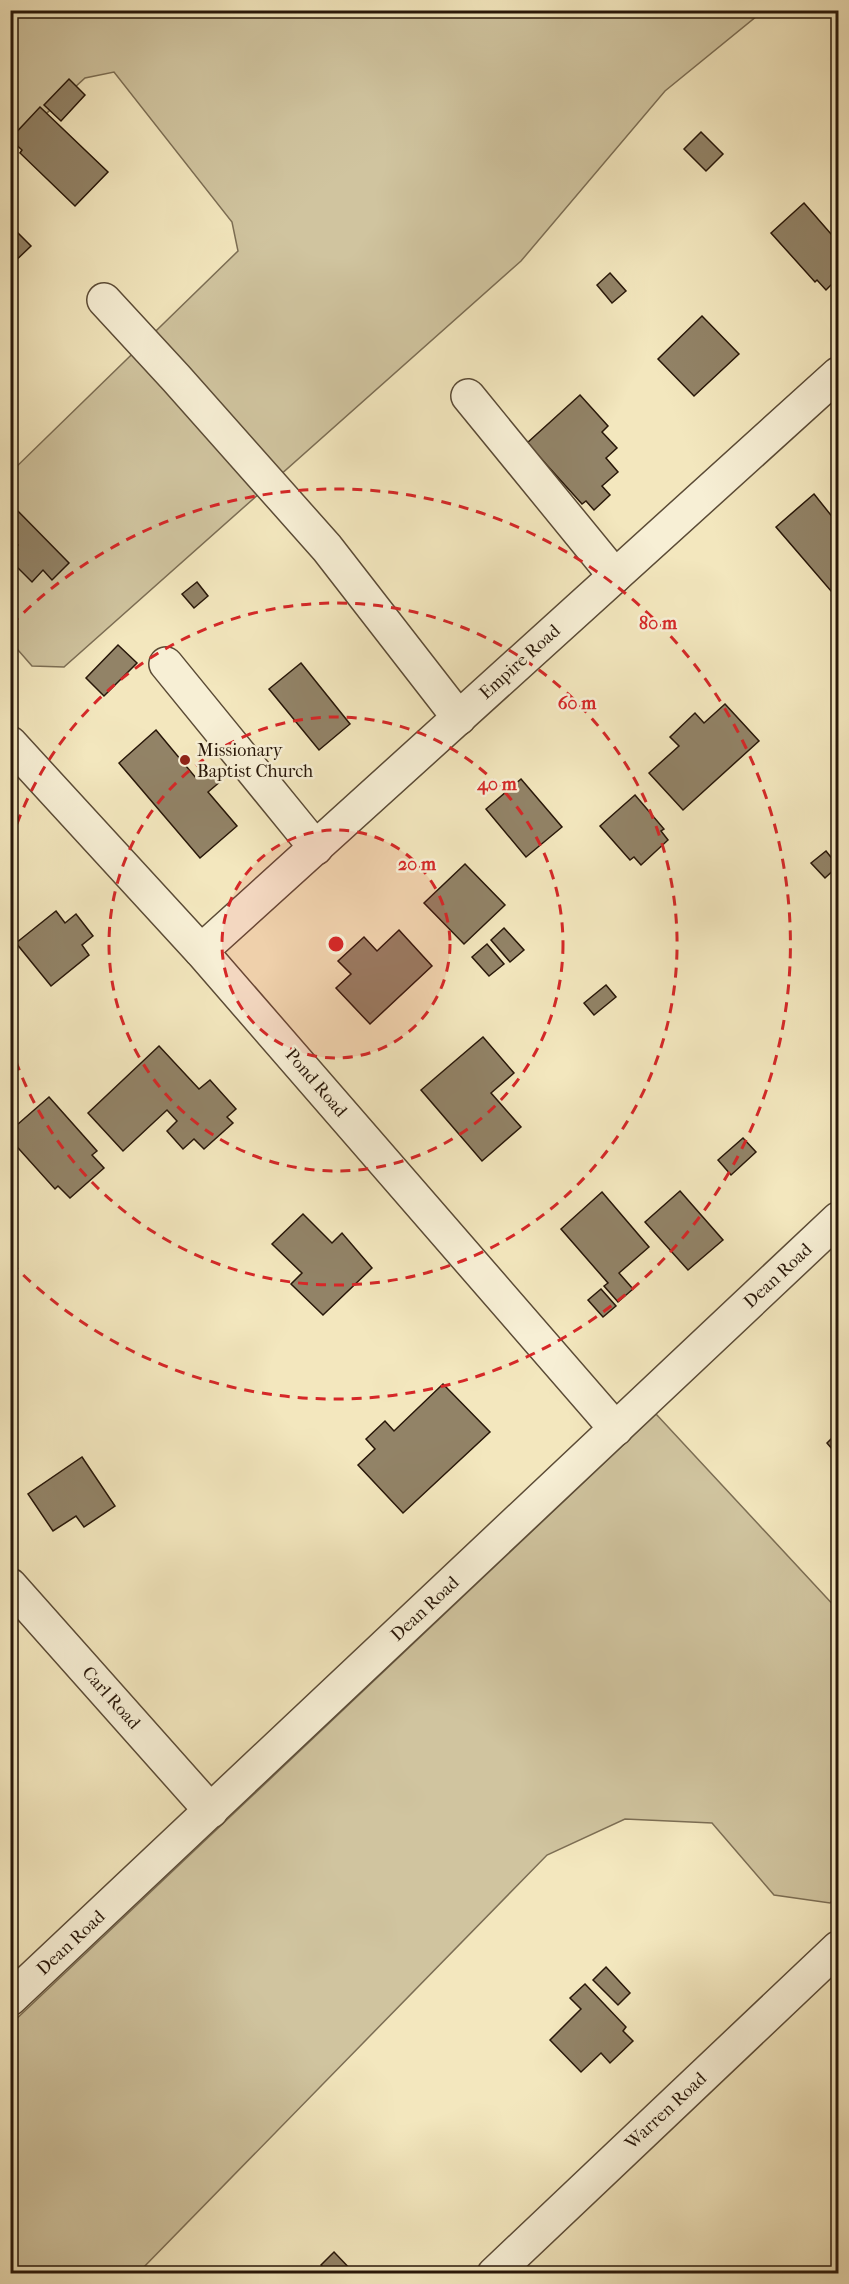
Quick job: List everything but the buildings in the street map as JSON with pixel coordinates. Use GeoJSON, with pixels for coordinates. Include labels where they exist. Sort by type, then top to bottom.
{"type":"FeatureCollection","features":[{"type":"Feature","properties":{"kind":"street"},"geometry":{"type":"LineString","coordinates":[[104,300],[192,395],[327,548],[459,718]]}},
{"type":"Feature","properties":{"kind":"street","name":"Empire Road"},"geometry":{"type":"LineString","coordinates":[[201,951],[838,374]]}},
{"type":"Feature","properties":{"kind":"street"},"geometry":{"type":"LineString","coordinates":[[468,396],[615,576]]}},
{"type":"Feature","properties":{"kind":"street"},"geometry":{"type":"LineString","coordinates":[[166,664],[316,848]]}},
{"type":"Feature","properties":{"kind":"street","name":"Pond Road"},"geometry":{"type":"LineString","coordinates":[[10,743],[201,951],[616,1429]]}},
{"type":"Feature","properties":{"kind":"street","name":"Dean Road"},"geometry":{"type":"LineString","coordinates":[[10,1999],[838,1219]]}},
{"type":"Feature","properties":{"kind":"street","name":"Carl Road"},"geometry":{"type":"LineString","coordinates":[[10,1585],[211,1811]]}},
{"type":"Feature","properties":{"kind":"street","name":"Warren Road"},"geometry":{"type":"LineString","coordinates":[[494,2274],[838,1948]]}},
{"type":"Feature","properties":{"kind":"shaded area"},"geometry":{"type":"Polygon","coordinates":[[[11,11],[763,11],[665,91],[521,261],[64,667],[32,666],[11,642],[11,472],[238,251],[232,222],[114,72],[85,78],[11,146],[11,11]]]}},
{"type":"Feature","properties":{"kind":"shaded area"},"geometry":{"type":"Polygon","coordinates":[[[656,1414],[838,1610],[838,1895],[830,1903],[774,1895],[712,1823],[625,1819],[547,1855],[138,2273],[11,2273],[11,2024],[656,1414]]]}},
{"type":"Feature","properties":{"kind":"place","name":"Missionary Baptist Church"},"geometry":{"type":"Point","coordinates":[185,760]}}]}
